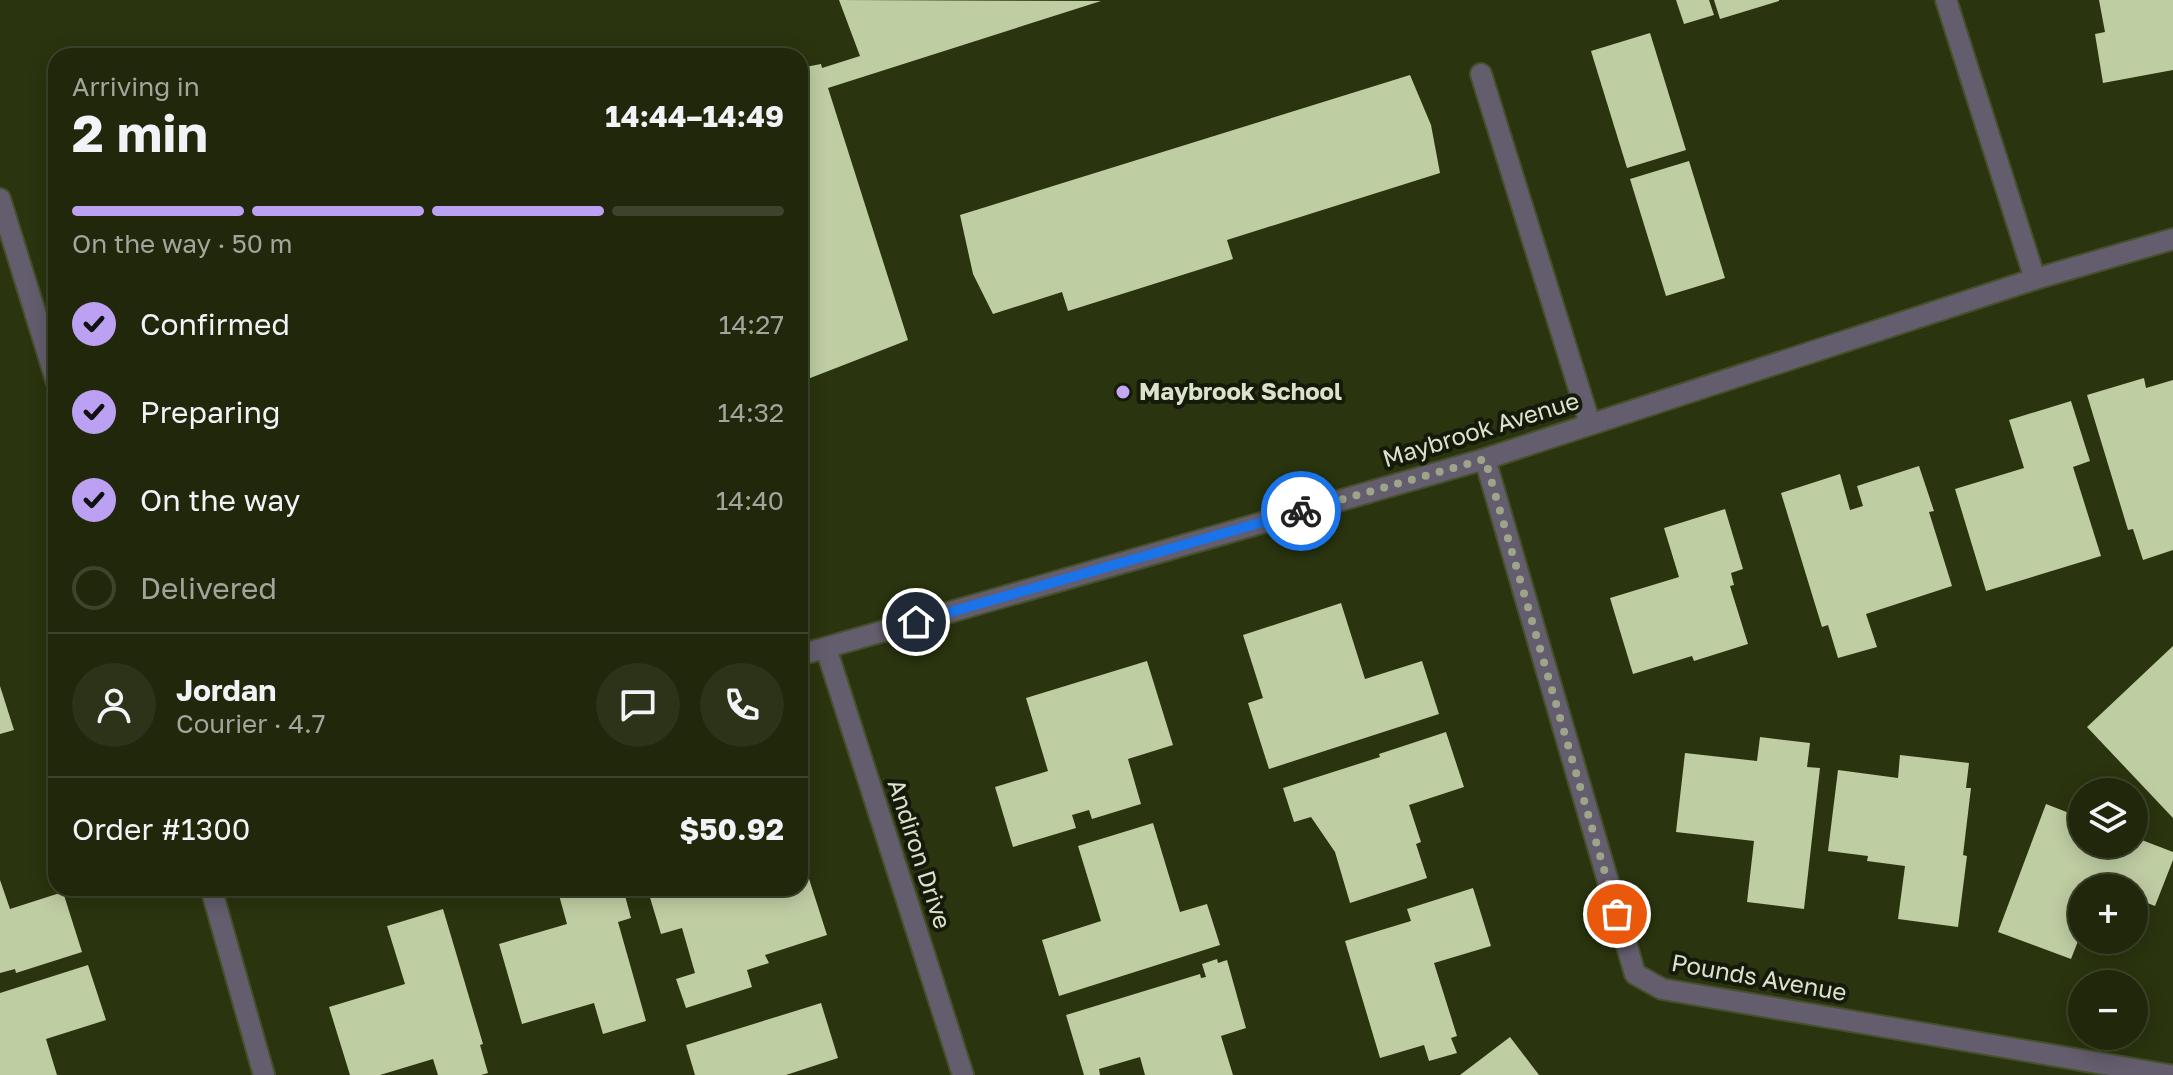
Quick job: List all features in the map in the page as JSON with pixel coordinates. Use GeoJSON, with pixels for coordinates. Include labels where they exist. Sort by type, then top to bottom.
{"type":"FeatureCollection","features":[{"type":"Feature","properties":{"kind":"street"},"geometry":{"type":"LineString","coordinates":[[1946,0],[2035,279]]}},
{"type":"Feature","properties":{"kind":"street"},"geometry":{"type":"LineString","coordinates":[[1481,74],[1590,424]]}},
{"type":"Feature","properties":{"kind":"street"},"geometry":{"type":"LineString","coordinates":[[0,199],[48,354]]}},
{"type":"Feature","properties":{"kind":"street","name":"Maybrook Avenue"},"geometry":{"type":"LineString","coordinates":[[808,653],[1485,459],[2035,279],[2173,239]]}},
{"type":"Feature","properties":{"kind":"street","name":"Pounds Avenue"},"geometry":{"type":"LineString","coordinates":[[1485,459],[1635,974],[1662,989],[2169,1075]]}},
{"type":"Feature","properties":{"kind":"street","name":"Andiron Drive"},"geometry":{"type":"LineString","coordinates":[[826,648],[963,1075]]}},
{"type":"Feature","properties":{"kind":"street"},"geometry":{"type":"LineString","coordinates":[[213,896],[264,1075]]}},
{"type":"Feature","properties":{"kind":"building"},"geometry":{"type":"Polygon","coordinates":[[[839,0],[1101,1],[828,88],[908,340],[808,379],[808,66],[821,64],[822,68],[860,56],[839,0]]]}},
{"type":"Feature","properties":{"kind":"building"},"geometry":{"type":"Polygon","coordinates":[[[1676,0],[1709,0],[1714,15],[1684,24],[1676,0]]]}},
{"type":"Feature","properties":{"kind":"building"},"geometry":{"type":"Polygon","coordinates":[[[1714,0],[1779,0],[1779,1],[1720,19],[1714,0]]]}},
{"type":"Feature","properties":{"kind":"building"},"geometry":{"type":"Polygon","coordinates":[[[2099,0],[2173,0],[2173,70],[2103,83],[2095,34],[2105,32],[2099,0]]]}},
{"type":"Feature","properties":{"kind":"building"},"geometry":{"type":"Polygon","coordinates":[[[1650,33],[1686,150],[1627,168],[1591,51],[1650,33]]]}},
{"type":"Feature","properties":{"kind":"building"},"geometry":{"type":"Polygon","coordinates":[[[1410,75],[1431,125],[1440,173],[1227,240],[1233,259],[1068,311],[1062,292],[993,314],[973,274],[960,215],[1410,75]]]}},
{"type":"Feature","properties":{"kind":"building"},"geometry":{"type":"Polygon","coordinates":[[[1689,161],[1725,278],[1666,296],[1630,179],[1689,161]]]}},
{"type":"Feature","properties":{"kind":"building"},"geometry":{"type":"Polygon","coordinates":[[[2144,378],[2146,388],[2173,380],[2173,550],[2143,560],[2133,529],[2128,530],[2087,395],[2144,378]]]}},
{"type":"Feature","properties":{"kind":"building"},"geometry":{"type":"Polygon","coordinates":[[[2071,401],[2090,461],[2073,467],[2101,556],[1986,591],[1955,489],[2024,468],[2009,420],[2071,401]]]}},
{"type":"Feature","properties":{"kind":"building"},"geometry":{"type":"Polygon","coordinates":[[[1919,466],[1934,511],[1929,512],[1952,586],[1866,614],[1877,647],[1838,658],[1828,625],[1822,627],[1781,493],[1840,474],[1850,510],[1863,506],[1857,486],[1919,466]]]}},
{"type":"Feature","properties":{"kind":"building"},"geometry":{"type":"Polygon","coordinates":[[[1725,509],[1743,569],[1731,573],[1734,585],[1730,586],[1748,644],[1694,661],[1692,656],[1633,674],[1610,598],[1679,577],[1664,528],[1725,509]]]}},
{"type":"Feature","properties":{"kind":"building"},"geometry":{"type":"Polygon","coordinates":[[[1341,603],[1365,679],[1422,661],[1439,714],[1269,769],[1248,703],[1263,698],[1243,635],[1341,603]]]}},
{"type":"Feature","properties":{"kind":"building"},"geometry":{"type":"Polygon","coordinates":[[[2173,646],[2173,818],[2148,792],[2148,778],[2135,778],[2087,727],[2173,646]]]}},
{"type":"Feature","properties":{"kind":"building"},"geometry":{"type":"Polygon","coordinates":[[[1147,661],[1173,745],[1128,759],[1141,804],[1092,819],[1089,810],[1072,815],[1076,828],[1013,847],[995,787],[1048,771],[1026,698],[1147,661]]]}},
{"type":"Feature","properties":{"kind":"building"},"geometry":{"type":"Polygon","coordinates":[[[0,686],[14,730],[0,734],[0,686]]]}},
{"type":"Feature","properties":{"kind":"building"},"geometry":{"type":"Polygon","coordinates":[[[1446,732],[1464,787],[1409,805],[1421,842],[1416,844],[1427,878],[1350,903],[1335,852],[1311,817],[1294,822],[1283,788],[1446,732]]]}},
{"type":"Feature","properties":{"kind":"building"},"geometry":{"type":"Polygon","coordinates":[[[1760,737],[1810,743],[1807,767],[1820,768],[1804,909],[1747,902],[1754,841],[1676,832],[1685,753],[1757,761],[1760,737]]]}},
{"type":"Feature","properties":{"kind":"building"},"geometry":{"type":"Polygon","coordinates":[[[1900,755],[1969,763],[1966,788],[1971,788],[1963,855],[1967,856],[1958,927],[1898,919],[1905,866],[1867,861],[1868,856],[1828,851],[1838,770],[1898,778],[1900,755]]]}},
{"type":"Feature","properties":{"kind":"building"},"geometry":{"type":"Polygon","coordinates":[[[2046,804],[2068,813],[2068,858],[2148,858],[2148,842],[2173,852],[2173,860],[2155,906],[2148,903],[2148,874],[2068,874],[2068,954],[2073,954],[2071,959],[1998,932],[2046,804]]]}},
{"type":"Feature","properties":{"kind":"building"},"geometry":{"type":"Polygon","coordinates":[[[1153,823],[1180,912],[1207,904],[1220,945],[1059,996],[1042,940],[1101,921],[1078,846],[1153,823]]]}},
{"type":"Feature","properties":{"kind":"building"},"geometry":{"type":"Polygon","coordinates":[[[808,876],[827,935],[765,955],[769,963],[747,970],[752,987],[686,1008],[676,979],[695,973],[682,928],[661,934],[650,896],[808,896],[808,876]]]}},
{"type":"Feature","properties":{"kind":"building"},"geometry":{"type":"Polygon","coordinates":[[[0,880],[10,909],[51,896],[64,896],[82,952],[16,973],[15,969],[0,973],[0,880]]]}},
{"type":"Feature","properties":{"kind":"building"},"geometry":{"type":"Polygon","coordinates":[[[1473,888],[1491,946],[1434,963],[1457,1036],[1451,1038],[1457,1053],[1429,1061],[1424,1045],[1380,1058],[1345,941],[1411,921],[1407,909],[1473,888]]]}},
{"type":"Feature","properties":{"kind":"building"},"geometry":{"type":"Polygon","coordinates":[[[559,896],[625,896],[631,918],[618,922],[646,1021],[603,1034],[594,1003],[522,1024],[499,944],[567,924],[559,896]]]}},
{"type":"Feature","properties":{"kind":"building"},"geometry":{"type":"Polygon","coordinates":[[[443,909],[483,1044],[480,1045],[488,1073],[438,1075],[433,1059],[380,1075],[350,1075],[329,1007],[405,984],[387,926],[443,909]]]}},
{"type":"Feature","properties":{"kind":"building"},"geometry":{"type":"Polygon","coordinates":[[[1217,959],[1218,963],[1227,960],[1246,1028],[1221,1036],[1233,1075],[1145,1075],[1140,1057],[1099,1069],[1100,1075],[1084,1075],[1066,1015],[1200,974],[1201,978],[1206,977],[1202,964],[1217,959]]]}},
{"type":"Feature","properties":{"kind":"building"},"geometry":{"type":"Polygon","coordinates":[[[88,965],[106,1020],[46,1039],[57,1075],[0,1075],[0,993],[88,965]]]}},
{"type":"Feature","properties":{"kind":"building"},"geometry":{"type":"Polygon","coordinates":[[[821,1003],[838,1058],[786,1075],[695,1075],[686,1045],[821,1003]]]}},
{"type":"Feature","properties":{"kind":"building"},"geometry":{"type":"Polygon","coordinates":[[[1510,1037],[1539,1075],[1460,1075],[1510,1037]]]}},
{"type":"Feature","properties":{"kind":"way so far"},"geometry":{"type":"LineString","coordinates":[[1301,511],[1485,459],[1617,914]]}},
{"type":"Feature","properties":{"kind":"place","name":"Maybrook School"},"geometry":{"type":"Point","coordinates":[1123,392]}},
{"type":"Feature","properties":{"kind":"route"},"geometry":{"type":"LineString","coordinates":[[916,622],[1301,511]]}}]}
